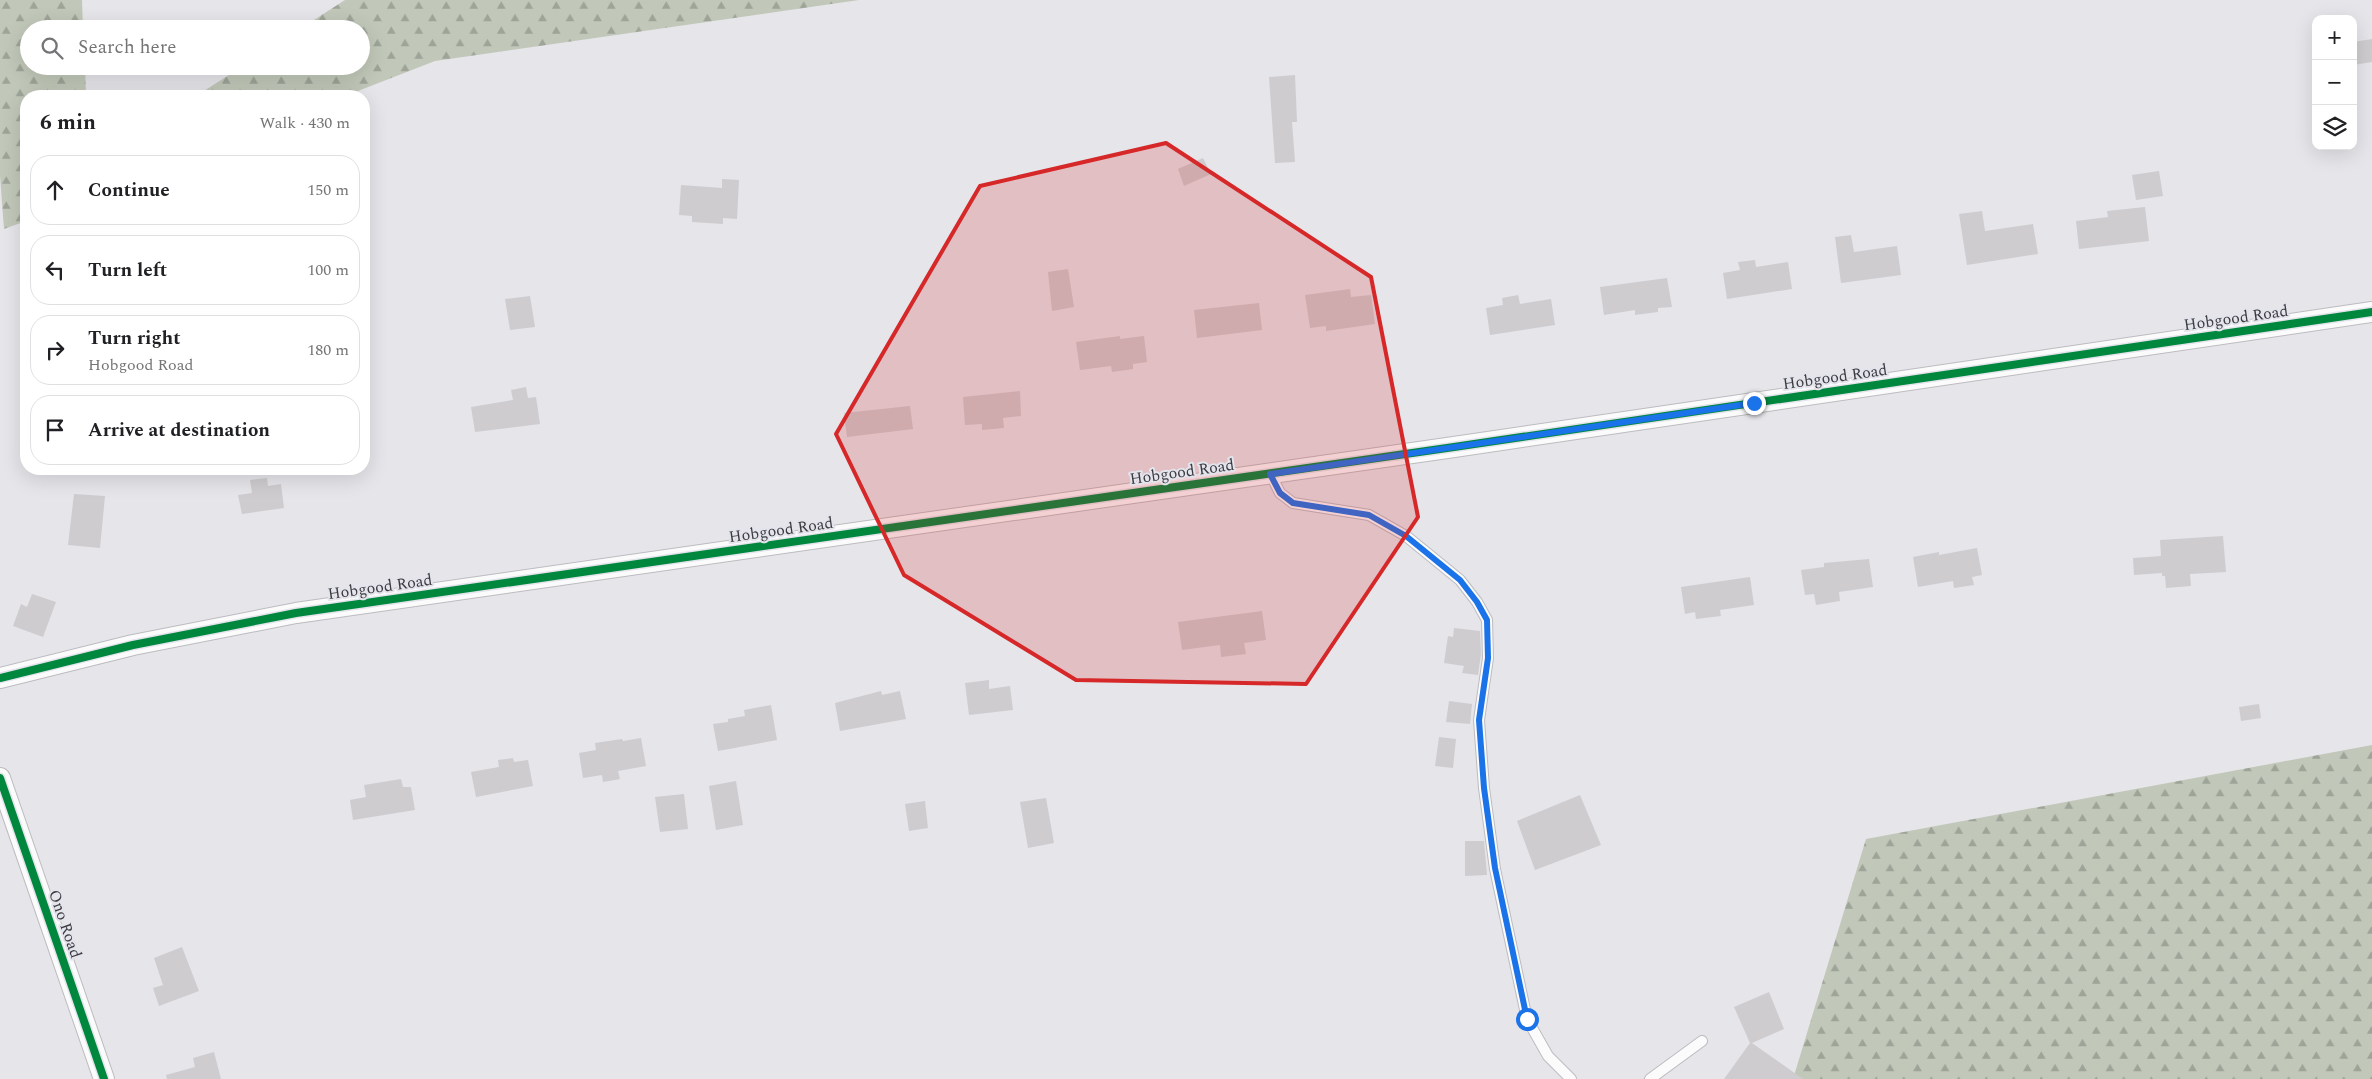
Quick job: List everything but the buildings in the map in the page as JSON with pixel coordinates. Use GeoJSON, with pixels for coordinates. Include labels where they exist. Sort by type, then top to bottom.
{"type":"FeatureCollection","features":[{"type":"Feature","properties":{"kind":"street","name":"Hobgood Road"},"geometry":{"type":"LineString","coordinates":[[0,678],[133,645],[296,613],[1270,474],[2372,312]]}},
{"type":"Feature","properties":{"kind":"street","name":"Ono Road"},"geometry":{"type":"LineString","coordinates":[[0,778],[104,1079]]}},
{"type":"Feature","properties":{"kind":"lane"},"geometry":{"type":"LineString","coordinates":[[1270,474],[1280,493],[1293,503],[1369,515],[1406,536],[1460,580],[1477,602],[1487,620],[1488,658],[1479,720],[1484,788],[1495,868],[1527,1019],[1548,1056],[1571,1079]]}},
{"type":"Feature","properties":{"kind":"lane"},"geometry":{"type":"LineString","coordinates":[[1650,1079],[1702,1041]]}},
{"type":"Feature","properties":{"kind":"highlighted area"},"geometry":{"type":"Polygon","coordinates":[[[1166,143],[1371,277],[1418,517],[1306,684],[1076,680],[904,575],[836,434],[980,186],[1166,143]]]}},
{"type":"Feature","properties":{"kind":"green space"},"geometry":{"type":"Polygon","coordinates":[[[0,0],[82,0],[83,20],[20,20],[20,75],[85,75],[86,90],[20,90],[20,223],[4,229],[0,176],[0,0]]]}},
{"type":"Feature","properties":{"kind":"green space"},"geometry":{"type":"Polygon","coordinates":[[[345,0],[859,0],[435,61],[360,90],[205,90],[229,75],[370,75],[370,20],[314,20],[345,0]]]}},
{"type":"Feature","properties":{"kind":"green space"},"geometry":{"type":"Polygon","coordinates":[[[2372,745],[2372,1079],[1793,1079],[1866,839],[2372,745]]]}},
{"type":"Feature","properties":{"kind":"cycle path"},"geometry":{"type":"LineString","coordinates":[[0,678],[133,645],[296,613],[1454,447],[2372,312]]}},
{"type":"Feature","properties":{"kind":"cycle path"},"geometry":{"type":"LineString","coordinates":[[0,778],[104,1079]]}},
{"type":"Feature","properties":{"kind":"route"},"geometry":{"type":"LineString","coordinates":[[1527,1019],[1495,868],[1484,788],[1479,720],[1488,658],[1487,620],[1477,602],[1460,580],[1406,536],[1369,515],[1293,503],[1280,493],[1270,474],[1754,403]]}}]}
